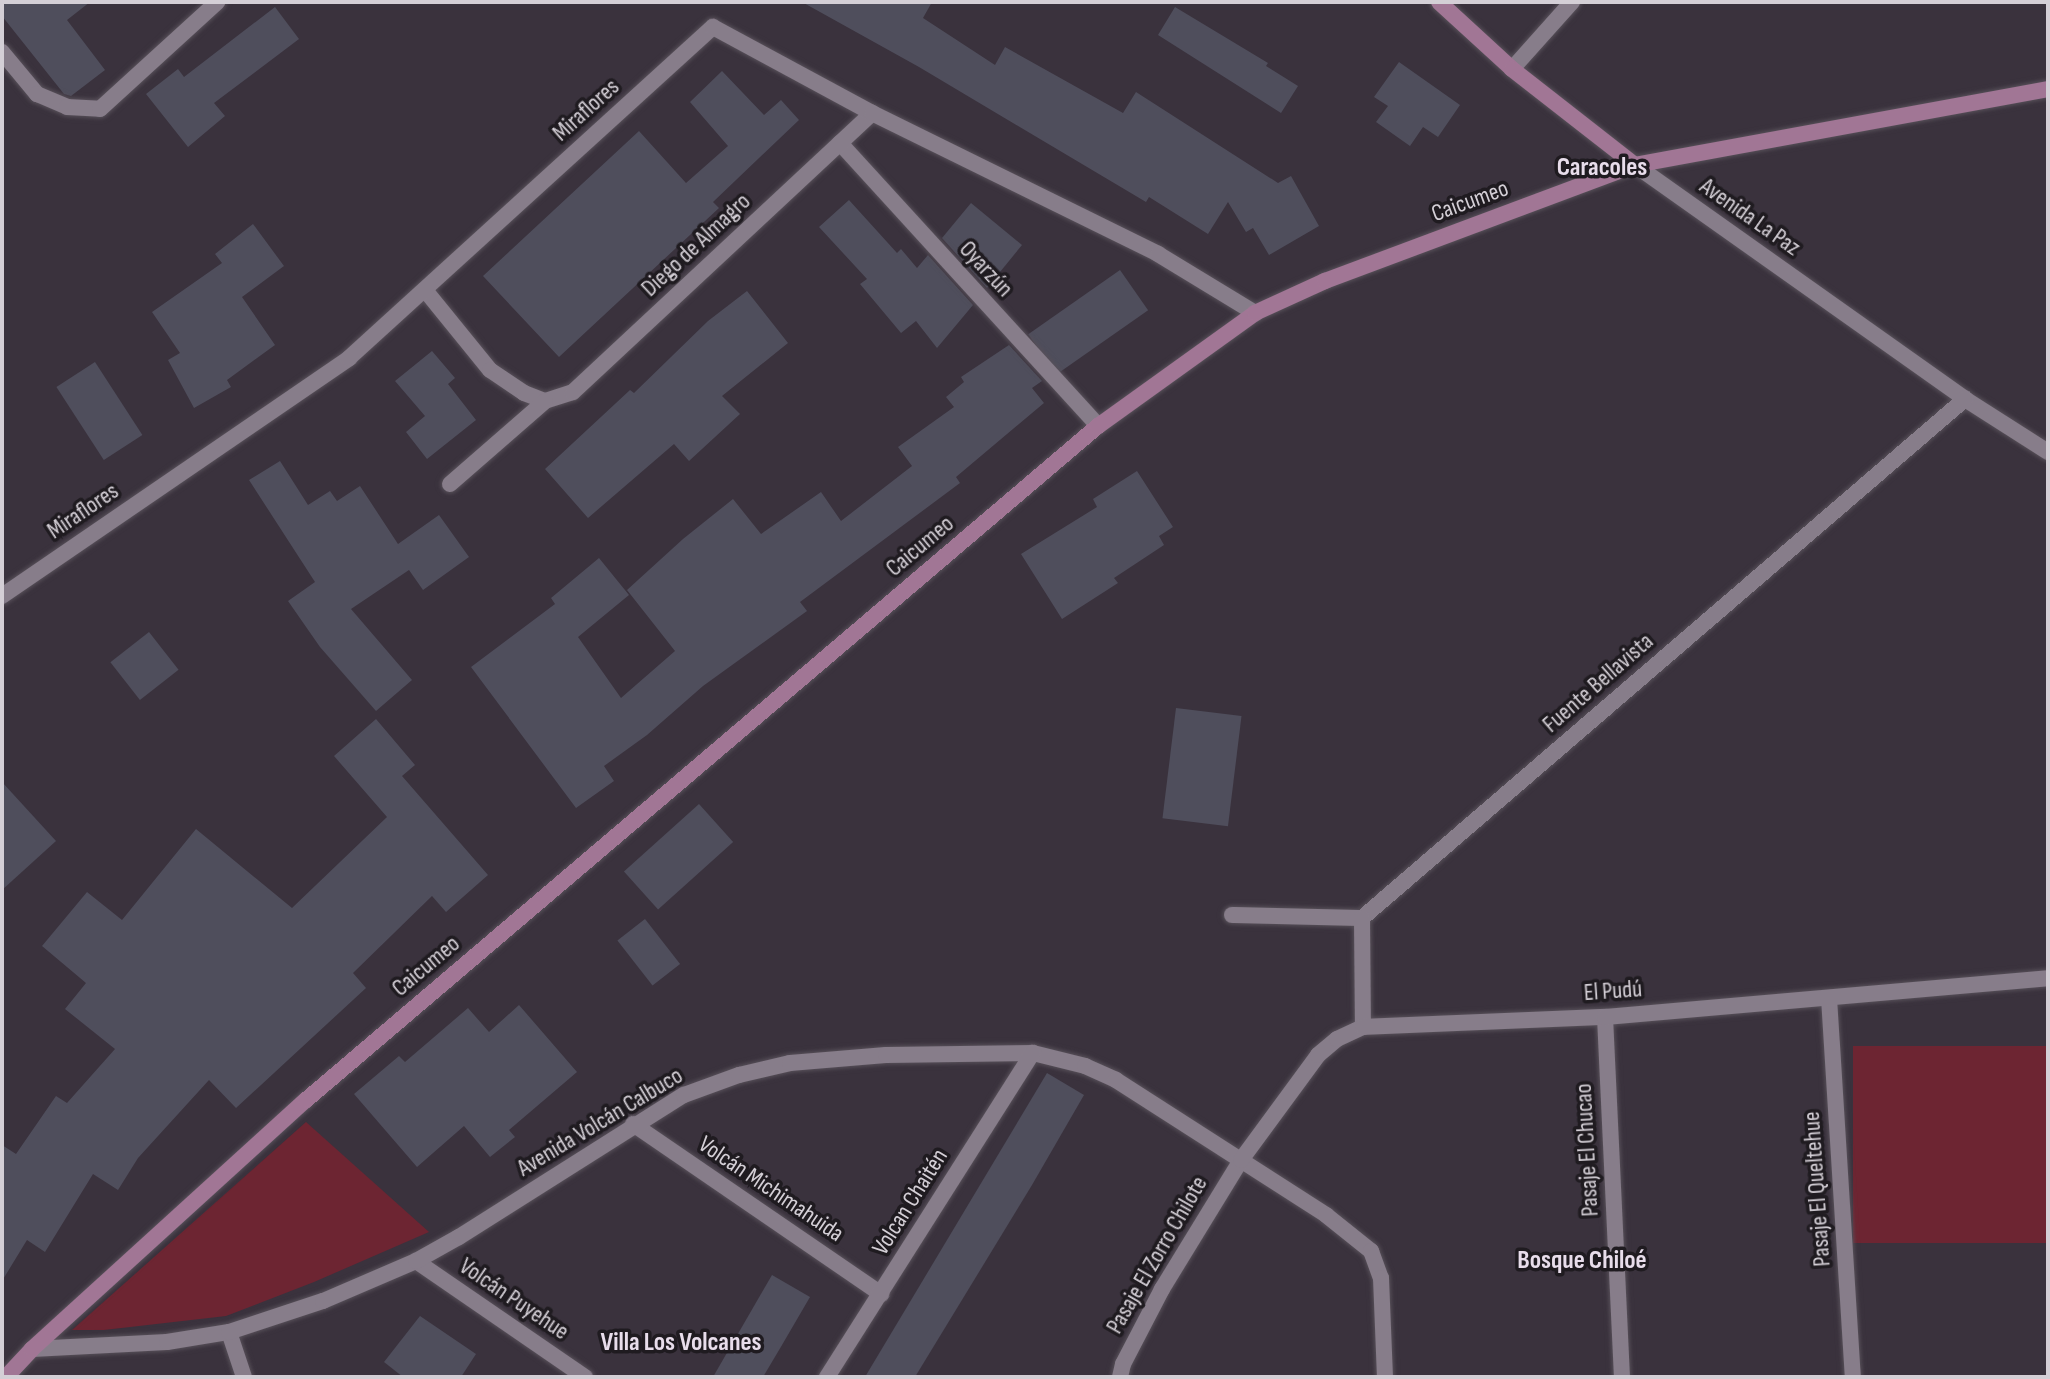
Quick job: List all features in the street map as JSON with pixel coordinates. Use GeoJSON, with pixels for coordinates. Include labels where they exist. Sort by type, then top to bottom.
{"type":"FeatureCollection","features":[{"type":"Feature","properties":{"kind":"street"},"geometry":{"type":"LineString","coordinates":[[2,52],[37,94],[67,107],[100,109],[217,2]]}},
{"type":"Feature","properties":{"kind":"street","name":"Avenida La Paz"},"geometry":{"type":"LineString","coordinates":[[1439,2],[1512,69],[1635,165],[1965,399],[2048,452]]}},
{"type":"Feature","properties":{"kind":"street"},"geometry":{"type":"LineString","coordinates":[[1512,69],[1572,2]]}},
{"type":"Feature","properties":{"kind":"street","name":"Miraflores"},"geometry":{"type":"LineString","coordinates":[[2,596],[349,358],[713,27],[872,113],[1158,254],[1255,313]]}},
{"type":"Feature","properties":{"kind":"street","name":"Caicumeo"},"geometry":{"type":"LineString","coordinates":[[6,1377],[32,1349],[306,1100],[1098,426],[1255,313],[1325,281],[1635,165],[2048,89]]}},
{"type":"Feature","properties":{"kind":"street","name":"Diego de Almagro"},"geometry":{"type":"LineString","coordinates":[[450,484],[545,401],[573,392],[872,113]]}},
{"type":"Feature","properties":{"kind":"street","name":"Oyarzún"},"geometry":{"type":"LineString","coordinates":[[840,143],[1098,426]]}},
{"type":"Feature","properties":{"kind":"street"},"geometry":{"type":"LineString","coordinates":[[425,290],[490,370],[524,393],[545,401]]}},
{"type":"Feature","properties":{"kind":"street","name":"Fuente Bellavista"},"geometry":{"type":"LineString","coordinates":[[1362,918],[1965,399]]}},
{"type":"Feature","properties":{"kind":"street"},"geometry":{"type":"LineString","coordinates":[[1232,915],[1362,918],[1363,1027]]}},
{"type":"Feature","properties":{"kind":"street","name":"El Pudú"},"geometry":{"type":"LineString","coordinates":[[1241,1160],[1318,1055],[1337,1039],[1363,1027],[1605,1017],[2048,978]]}},
{"type":"Feature","properties":{"kind":"street","name":"Pasaje El Queltehue"},"geometry":{"type":"LineString","coordinates":[[1829,998],[1853,1377]]}},
{"type":"Feature","properties":{"kind":"street","name":"Pasaje El Chucao"},"geometry":{"type":"LineString","coordinates":[[1605,1017],[1622,1377]]}},
{"type":"Feature","properties":{"kind":"street","name":"Avenida Volcán Calbuco"},"geometry":{"type":"LineString","coordinates":[[32,1349],[167,1342],[229,1332],[323,1301],[416,1261],[633,1124],[684,1095],[739,1075],[790,1063],[886,1055],[1033,1053],[1085,1066],[1116,1080],[1352,1233],[1371,1251],[1381,1278],[1385,1377]]}},
{"type":"Feature","properties":{"kind":"street","name":"Volcan Chaitén"},"geometry":{"type":"LineString","coordinates":[[827,1377],[1033,1053]]}},
{"type":"Feature","properties":{"kind":"street","name":"Volcán Michimahuida"},"geometry":{"type":"LineString","coordinates":[[633,1124],[881,1294]]}},
{"type":"Feature","properties":{"kind":"street","name":"Pasaje El Zorro Chilote"},"geometry":{"type":"LineString","coordinates":[[1120,1377],[1123,1364],[1162,1289],[1241,1160]]}},
{"type":"Feature","properties":{"kind":"street","name":"Volcán Puyehue"},"geometry":{"type":"LineString","coordinates":[[416,1261],[585,1377]]}},
{"type":"Feature","properties":{"kind":"street"},"geometry":{"type":"LineString","coordinates":[[229,1332],[244,1377]]}},
{"type":"Feature","properties":{"kind":"shaded area"},"geometry":{"type":"Polygon","coordinates":[[[1853,1046],[2048,1046],[2048,1243],[1853,1243],[1853,1046]]]}},
{"type":"Feature","properties":{"kind":"shaded area"},"geometry":{"type":"Polygon","coordinates":[[[306,1122],[429,1232],[226,1316],[104,1330],[72,1330],[306,1122]]]}},
{"type":"Feature","properties":{"kind":"building"},"geometry":{"type":"Polygon","coordinates":[[[2,2],[90,2],[67,20],[105,70],[71,96],[64,94],[2,16],[2,2]]]}},
{"type":"Feature","properties":{"kind":"building"},"geometry":{"type":"Polygon","coordinates":[[[802,2],[932,2],[923,18],[995,65],[1005,47],[1123,113],[1136,92],[1278,183],[1291,176],[1319,226],[1269,255],[1253,228],[1246,232],[1228,202],[1208,234],[1149,197],[1146,202],[919,67],[802,2]]]}},
{"type":"Feature","properties":{"kind":"building"},"geometry":{"type":"Polygon","coordinates":[[[275,7],[299,39],[214,103],[225,116],[188,147],[146,94],[178,69],[184,77],[275,7]]]}},
{"type":"Feature","properties":{"kind":"building"},"geometry":{"type":"Polygon","coordinates":[[[1175,7],[1268,63],[1266,66],[1298,86],[1281,113],[1158,35],[1175,7]]]}},
{"type":"Feature","properties":{"kind":"building"},"geometry":{"type":"Polygon","coordinates":[[[1399,62],[1460,105],[1438,137],[1423,127],[1410,146],[1376,122],[1388,106],[1374,97],[1399,62]]]}},
{"type":"Feature","properties":{"kind":"building"},"geometry":{"type":"Polygon","coordinates":[[[722,71],[764,115],[781,100],[799,120],[713,202],[719,208],[559,357],[483,276],[639,131],[686,183],[728,146],[690,102],[722,71]]]}},
{"type":"Feature","properties":{"kind":"building"},"geometry":{"type":"Polygon","coordinates":[[[849,200],[897,253],[901,249],[917,268],[928,255],[973,305],[937,348],[916,321],[901,333],[860,284],[867,279],[819,227],[849,200]]]}},
{"type":"Feature","properties":{"kind":"building"},"geometry":{"type":"Polygon","coordinates":[[[971,203],[1022,245],[987,288],[942,238],[971,203]]]}},
{"type":"Feature","properties":{"kind":"building"},"geometry":{"type":"Polygon","coordinates":[[[253,224],[284,266],[242,297],[275,345],[227,380],[231,387],[194,408],[168,360],[180,353],[152,312],[222,263],[215,254],[253,224]]]}},
{"type":"Feature","properties":{"kind":"building"},"geometry":{"type":"Polygon","coordinates":[[[1120,270],[1148,310],[1056,374],[1028,334],[1120,270]]]}},
{"type":"Feature","properties":{"kind":"building"},"geometry":{"type":"Polygon","coordinates":[[[747,291],[788,343],[722,396],[740,414],[689,461],[674,444],[588,518],[545,469],[630,390],[634,393],[708,321],[747,291]]]}},
{"type":"Feature","properties":{"kind":"building"},"geometry":{"type":"Polygon","coordinates":[[[1009,345],[1042,381],[1032,388],[1044,403],[956,477],[960,483],[800,602],[807,611],[703,686],[647,735],[604,766],[614,781],[576,808],[471,667],[555,604],[551,598],[599,558],[629,595],[578,637],[621,698],[675,651],[627,590],[683,539],[733,499],[761,534],[821,492],[841,521],[912,466],[898,447],[954,407],[946,397],[964,382],[961,377],[1009,345]]]}},
{"type":"Feature","properties":{"kind":"building"},"geometry":{"type":"Polygon","coordinates":[[[432,351],[455,378],[448,384],[476,420],[427,459],[406,432],[425,416],[395,381],[432,351]]]}},
{"type":"Feature","properties":{"kind":"building"},"geometry":{"type":"Polygon","coordinates":[[[95,362],[142,435],[104,460],[56,387],[95,362]]]}},
{"type":"Feature","properties":{"kind":"building"},"geometry":{"type":"Polygon","coordinates":[[[280,461],[308,505],[330,491],[337,501],[360,486],[398,544],[439,515],[469,557],[423,590],[409,570],[351,609],[412,680],[376,711],[320,647],[288,601],[315,582],[249,480],[280,461]]]}},
{"type":"Feature","properties":{"kind":"building"},"geometry":{"type":"Polygon","coordinates":[[[1137,471],[1173,527],[1159,536],[1164,545],[1114,578],[1118,583],[1062,619],[1021,554],[1097,507],[1093,499],[1137,471]]]}},
{"type":"Feature","properties":{"kind":"building"},"geometry":{"type":"Polygon","coordinates":[[[149,632],[179,670],[140,700],[110,662],[149,632]]]}},
{"type":"Feature","properties":{"kind":"building"},"geometry":{"type":"Polygon","coordinates":[[[1176,708],[1242,716],[1228,826],[1162,818],[1176,708]]]}},
{"type":"Feature","properties":{"kind":"building"},"geometry":{"type":"Polygon","coordinates":[[[376,719],[415,765],[402,776],[488,875],[446,912],[432,896],[353,973],[366,988],[236,1108],[209,1080],[138,1158],[118,1190],[93,1174],[45,1252],[27,1240],[2,1281],[2,1145],[16,1154],[56,1096],[67,1103],[115,1049],[65,1009],[86,983],[42,946],[87,892],[122,920],[196,829],[292,908],[387,817],[334,756],[376,719]]]}},
{"type":"Feature","properties":{"kind":"building"},"geometry":{"type":"Polygon","coordinates":[[[2,782],[56,841],[2,890],[2,782]]]}},
{"type":"Feature","properties":{"kind":"building"},"geometry":{"type":"Polygon","coordinates":[[[699,804],[733,842],[658,909],[624,872],[699,804]]]}},
{"type":"Feature","properties":{"kind":"building"},"geometry":{"type":"Polygon","coordinates":[[[645,919],[680,964],[653,985],[617,941],[645,919]]]}},
{"type":"Feature","properties":{"kind":"building"},"geometry":{"type":"Polygon","coordinates":[[[519,1005],[577,1072],[509,1130],[515,1137],[490,1157],[464,1126],[417,1167],[354,1094],[399,1056],[405,1062],[468,1008],[489,1032],[519,1005]]]}},
{"type":"Feature","properties":{"kind":"building"},"geometry":{"type":"Polygon","coordinates":[[[1047,1073],[1084,1095],[1032,1185],[915,1377],[865,1377],[1047,1073]]]}},
{"type":"Feature","properties":{"kind":"building"},"geometry":{"type":"Polygon","coordinates":[[[772,1275],[810,1297],[763,1377],[713,1377],[772,1275]]]}},
{"type":"Feature","properties":{"kind":"building"},"geometry":{"type":"Polygon","coordinates":[[[420,1316],[476,1354],[461,1377],[403,1377],[384,1362],[420,1316]]]}},
{"type":"Feature","properties":{"kind":"district","name":"Caracoles"},"geometry":{"type":"Point","coordinates":[1602,168]}},
{"type":"Feature","properties":{"kind":"district","name":"Bosque Chiloé"},"geometry":{"type":"Point","coordinates":[1582,1261]}},
{"type":"Feature","properties":{"kind":"district","name":"Villa Los Volcanes"},"geometry":{"type":"Point","coordinates":[681,1343]}}]}
